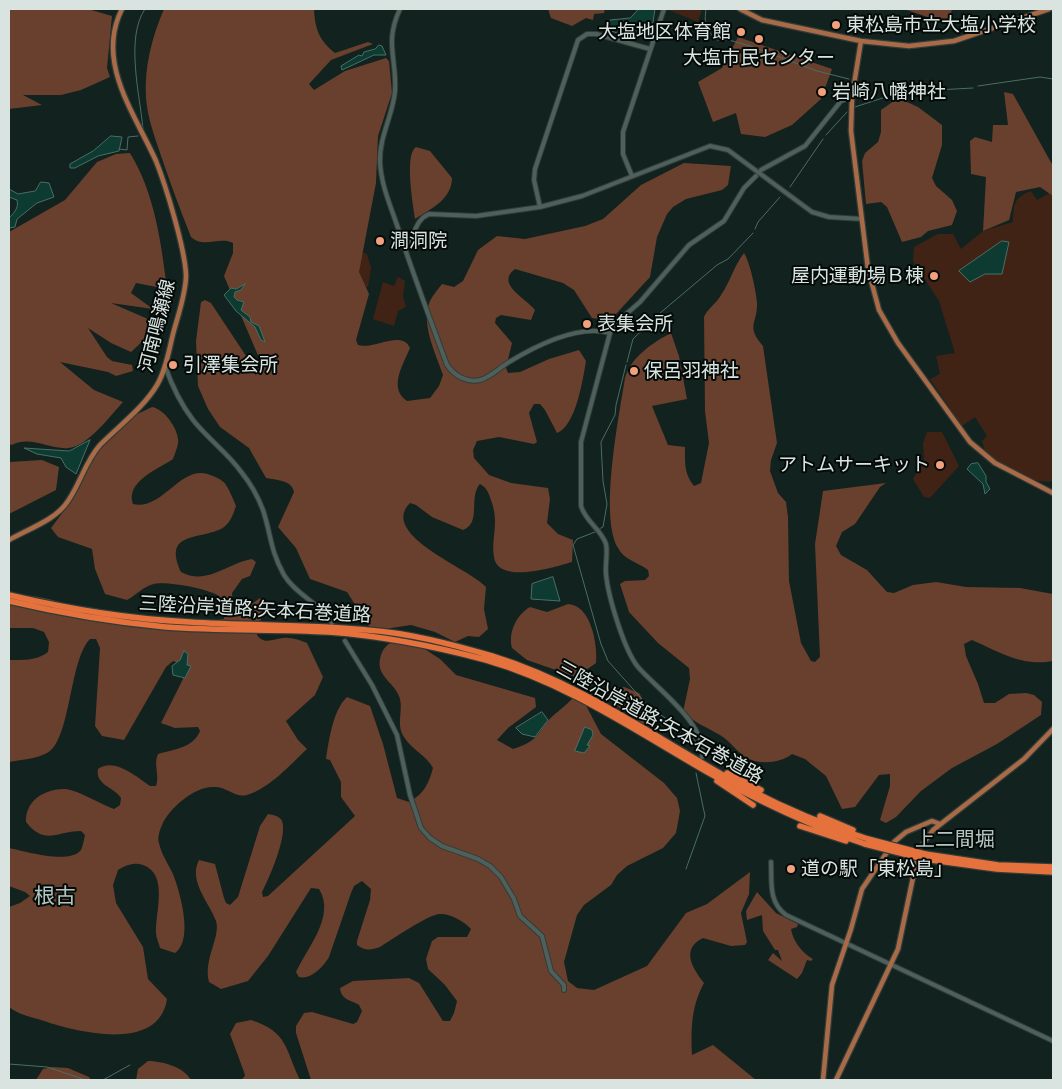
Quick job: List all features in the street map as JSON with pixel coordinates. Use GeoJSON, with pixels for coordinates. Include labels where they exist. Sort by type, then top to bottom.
{"type":"FeatureCollection","features":[{"type":"Feature","properties":{"kind":"highway","name":"三陸沿岸道路;矢本石巻道路"},"geometry":{"type":"LineString","coordinates":[[9,596],[76,609],[138,618],[332,627],[386,632],[491,656],[555,683],[614,713],[765,798],[866,843],[997,870],[1053,872]]}},
{"type":"Feature","properties":{"kind":"highway","name":"三陸沿岸道路;矢本石巻道路"},"geometry":{"type":"LineString","coordinates":[[9,601],[74,615],[137,624],[190,628],[329,632],[403,640],[489,661],[555,683]]}},
{"type":"Feature","properties":{"kind":"highway","name":"三陸沿岸道路;矢本石巻道路"},"geometry":{"type":"LineString","coordinates":[[614,713],[704,770],[800,820],[904,854],[998,865],[1053,867]]}},
{"type":"Feature","properties":{"kind":"highway"},"geometry":{"type":"LineString","coordinates":[[670,743],[761,790]]}},
{"type":"Feature","properties":{"kind":"highway"},"geometry":{"type":"LineString","coordinates":[[704,770],[753,805]]}},
{"type":"Feature","properties":{"kind":"highway"},"geometry":{"type":"LineString","coordinates":[[820,816],[866,843]]}},
{"type":"Feature","properties":{"kind":"highway"},"geometry":{"type":"LineString","coordinates":[[800,826],[866,843]]}},
{"type":"Feature","properties":{"kind":"main road","name":"河南鳴瀬線"},"geometry":{"type":"LineString","coordinates":[[9,540],[53,516],[63,507],[91,456],[157,386],[165,366],[185,284],[185,268],[159,171],[120,88],[114,69],[114,32],[122,9]]}},
{"type":"Feature","properties":{"kind":"main road"},"geometry":{"type":"LineString","coordinates":[[740,9],[762,20],[861,41],[909,46],[948,42],[1049,9]]}},
{"type":"Feature","properties":{"kind":"main road"},"geometry":{"type":"LineString","coordinates":[[861,41],[852,97],[851,131],[868,269],[875,298],[885,322],[962,434],[977,450],[1006,470],[1053,493]]}},
{"type":"Feature","properties":{"kind":"main road"},"geometry":{"type":"LineString","coordinates":[[836,1080],[891,965],[902,934],[919,849],[925,838],[940,824],[1024,759],[1053,728]]}},
{"type":"Feature","properties":{"kind":"main road"},"geometry":{"type":"LineString","coordinates":[[823,1080],[832,986],[862,890],[890,847],[906,832],[932,821],[940,824]]}},
{"type":"Feature","properties":{"kind":"street"},"geometry":{"type":"LineString","coordinates":[[400,9],[392,31],[391,49],[395,89],[393,105],[381,145],[380,162],[385,189],[404,248],[447,365],[454,373],[464,379],[474,381],[487,378],[524,353],[577,331],[590,330],[610,333]]}},
{"type":"Feature","properties":{"kind":"street"},"geometry":{"type":"LineString","coordinates":[[632,176],[623,154],[622,141],[664,9]]}},
{"type":"Feature","properties":{"kind":"street"},"geometry":{"type":"LineString","coordinates":[[540,207],[534,180],[536,164],[578,40],[587,34],[596,34],[650,49]]}},
{"type":"Feature","properties":{"kind":"street"},"geometry":{"type":"LineString","coordinates":[[762,170],[805,146],[841,100],[852,97]]}},
{"type":"Feature","properties":{"kind":"street"},"geometry":{"type":"LineString","coordinates":[[404,248],[409,244],[417,224],[429,214],[476,216],[540,207],[582,196],[704,147],[716,146],[728,150],[805,208],[828,217],[862,218]]}},
{"type":"Feature","properties":{"kind":"street"},"geometry":{"type":"LineString","coordinates":[[702,757],[702,743],[679,708],[638,667],[628,652],[608,584],[606,544],[603,537],[585,516],[582,506],[581,442],[610,333],[618,322],[640,302],[689,245],[724,221],[744,188],[756,176]]}},
{"type":"Feature","properties":{"kind":"street"},"geometry":{"type":"LineString","coordinates":[[165,366],[177,397],[184,408],[206,435],[231,458],[258,499],[271,548],[285,576],[295,588],[320,608],[332,623]]}},
{"type":"Feature","properties":{"kind":"street"},"geometry":{"type":"LineString","coordinates":[[345,641],[376,693],[397,735],[410,795],[421,828],[430,838],[442,846],[478,859],[490,866],[501,877],[514,899],[520,916],[546,942],[548,963],[551,971],[564,986],[564,990]]}},
{"type":"Feature","properties":{"kind":"street"},"geometry":{"type":"LineString","coordinates":[[771,862],[772,894],[778,909],[786,915],[1053,1041]]}},
{"type":"Feature","properties":{"kind":"shaded area"},"geometry":{"type":"Polygon","coordinates":[[[9,9],[88,9],[112,16],[107,68],[110,77],[81,90],[61,95],[23,95],[42,105],[9,109],[9,9]]]}},
{"type":"Feature","properties":{"kind":"shaded area"},"geometry":{"type":"Polygon","coordinates":[[[164,9],[314,9],[315,22],[319,34],[335,53],[368,42],[373,44],[331,60],[309,84],[314,90],[345,71],[386,58],[389,61],[392,93],[378,136],[376,183],[359,272],[369,294],[356,340],[358,345],[364,346],[394,340],[401,340],[406,343],[410,348],[399,376],[398,390],[407,401],[430,398],[439,386],[443,375],[428,329],[427,310],[431,299],[442,284],[454,287],[463,281],[478,250],[497,236],[525,239],[585,226],[603,219],[641,185],[684,163],[731,166],[728,185],[722,190],[686,199],[673,207],[667,214],[657,237],[650,277],[616,314],[606,320],[592,318],[574,290],[563,283],[515,269],[510,275],[508,280],[514,291],[535,310],[531,320],[501,315],[496,318],[495,323],[512,343],[506,368],[508,373],[520,372],[549,359],[579,350],[586,361],[583,379],[574,412],[564,429],[557,433],[545,410],[540,404],[534,404],[529,413],[537,442],[534,444],[499,437],[477,441],[473,450],[474,458],[489,475],[511,483],[548,488],[550,499],[547,523],[558,534],[573,540],[572,562],[528,572],[505,570],[498,565],[493,550],[494,511],[488,492],[480,484],[475,496],[472,522],[469,527],[463,530],[432,517],[416,505],[410,503],[403,515],[406,527],[416,539],[486,587],[484,609],[488,629],[479,637],[468,636],[455,642],[435,632],[411,625],[372,631],[347,592],[310,579],[296,548],[278,527],[294,492],[293,488],[283,481],[266,478],[249,448],[220,427],[208,409],[198,386],[196,341],[201,302],[205,300],[211,303],[254,368],[259,369],[260,360],[224,276],[233,253],[233,243],[228,241],[201,242],[191,237],[150,123],[146,98],[146,75],[156,30],[164,9]]]}},
{"type":"Feature","properties":{"kind":"shaded area"},"geometry":{"type":"Polygon","coordinates":[[[548,9],[605,9],[604,13],[594,14],[593,20],[586,18],[572,26],[551,18],[548,9]]]}},
{"type":"Feature","properties":{"kind":"shaded area"},"geometry":{"type":"Polygon","coordinates":[[[639,9],[655,9],[653,22],[644,37],[638,35],[636,40],[606,29],[610,20],[630,18],[639,9]]]}},
{"type":"Feature","properties":{"kind":"shaded area"},"geometry":{"type":"Polygon","coordinates":[[[666,9],[702,9],[698,22],[666,9]]]}},
{"type":"Feature","properties":{"kind":"shaded area"},"geometry":{"type":"Polygon","coordinates":[[[904,9],[952,9],[949,21],[939,21],[904,9]]]}},
{"type":"Feature","properties":{"kind":"shaded area"},"geometry":{"type":"Polygon","coordinates":[[[738,37],[832,69],[821,99],[792,125],[765,137],[741,134],[736,113],[713,122],[698,82],[722,68],[738,37]]]}},
{"type":"Feature","properties":{"kind":"shaded area"},"geometry":{"type":"Polygon","coordinates":[[[379,45],[382,46],[386,55],[374,55],[342,70],[341,66],[359,55],[362,56],[364,52],[375,49],[379,45]]]}},
{"type":"Feature","properties":{"kind":"shaded area"},"geometry":{"type":"Polygon","coordinates":[[[1004,92],[1013,94],[1053,166],[1053,196],[1040,187],[1016,192],[1009,220],[983,231],[986,177],[971,174],[970,141],[975,137],[992,142],[993,125],[1008,125],[1004,92]]]}},
{"type":"Feature","properties":{"kind":"shaded area"},"geometry":{"type":"Polygon","coordinates":[[[898,98],[918,107],[942,125],[942,145],[932,178],[936,186],[952,200],[957,211],[952,225],[928,231],[921,237],[902,242],[887,207],[881,202],[866,204],[862,161],[865,153],[878,142],[881,132],[881,110],[898,98]]]}},
{"type":"Feature","properties":{"kind":"shaded area"},"geometry":{"type":"Polygon","coordinates":[[[111,136],[122,137],[119,151],[98,156],[75,168],[70,168],[70,164],[93,151],[111,136]]]}},
{"type":"Feature","properties":{"kind":"shaded area"},"geometry":{"type":"Polygon","coordinates":[[[416,147],[430,151],[452,178],[445,198],[415,219],[411,192],[410,160],[412,152],[416,147]]]}},
{"type":"Feature","properties":{"kind":"shaded area"},"geometry":{"type":"Polygon","coordinates":[[[130,153],[139,169],[156,219],[167,289],[136,283],[131,293],[153,309],[111,303],[148,319],[146,338],[131,352],[111,343],[88,328],[107,357],[112,361],[132,365],[133,371],[116,376],[108,372],[60,362],[94,390],[123,402],[98,430],[76,446],[62,448],[33,442],[9,444],[9,232],[65,200],[97,162],[116,154],[130,153]]]}},
{"type":"Feature","properties":{"kind":"shaded area"},"geometry":{"type":"Polygon","coordinates":[[[41,182],[49,183],[54,197],[37,203],[17,219],[15,227],[9,228],[9,218],[16,210],[17,200],[9,197],[9,189],[18,194],[35,191],[41,182]]]}},
{"type":"Feature","properties":{"kind":"shaded area"},"geometry":{"type":"Polygon","coordinates":[[[1031,191],[1037,200],[1053,191],[1053,481],[1035,480],[1026,477],[992,457],[985,451],[982,441],[987,436],[975,417],[962,426],[930,379],[940,374],[936,356],[955,353],[939,301],[913,261],[914,247],[938,234],[953,234],[961,249],[983,231],[1013,222],[1016,202],[1021,196],[1031,191]]]}},
{"type":"Feature","properties":{"kind":"shaded area"},"geometry":{"type":"Polygon","coordinates":[[[1002,241],[1009,242],[1002,274],[985,274],[970,282],[959,271],[1002,241]]]}},
{"type":"Feature","properties":{"kind":"shaded area"},"geometry":{"type":"Polygon","coordinates":[[[343,246],[367,254],[371,268],[368,287],[350,288],[343,246]]]}},
{"type":"Feature","properties":{"kind":"shaded area"},"geometry":{"type":"Polygon","coordinates":[[[744,253],[757,302],[753,329],[763,346],[777,443],[771,460],[770,471],[778,493],[786,502],[789,581],[801,643],[811,661],[815,662],[820,657],[815,544],[823,491],[886,483],[880,487],[855,524],[842,532],[836,546],[841,555],[867,570],[887,592],[894,593],[913,585],[936,582],[966,587],[1020,588],[1053,594],[1053,661],[1031,662],[1021,660],[1002,654],[972,640],[964,644],[966,656],[984,703],[995,703],[1009,694],[1026,693],[1034,695],[1042,702],[1041,715],[997,744],[952,768],[921,791],[896,817],[886,823],[880,820],[890,786],[890,774],[879,775],[855,807],[842,809],[826,776],[805,759],[792,754],[770,762],[752,760],[743,756],[724,737],[696,722],[683,712],[690,679],[689,668],[658,643],[629,612],[620,584],[625,581],[645,580],[649,576],[648,570],[627,558],[618,548],[613,533],[610,513],[612,465],[625,378],[632,364],[643,351],[671,333],[679,356],[687,399],[652,406],[668,445],[685,447],[688,477],[694,486],[701,483],[709,443],[705,411],[704,317],[724,290],[744,253]]]}},
{"type":"Feature","properties":{"kind":"shaded area"},"geometry":{"type":"Polygon","coordinates":[[[398,277],[405,281],[403,296],[406,307],[398,311],[394,326],[373,319],[383,282],[394,286],[398,277]]]}},
{"type":"Feature","properties":{"kind":"shaded area"},"geometry":{"type":"Polygon","coordinates":[[[245,284],[241,290],[235,292],[234,297],[244,302],[241,310],[250,317],[251,322],[259,326],[265,342],[261,340],[255,327],[236,311],[224,295],[231,288],[236,289],[245,284]]]}},
{"type":"Feature","properties":{"kind":"shaded area"},"geometry":{"type":"Polygon","coordinates":[[[152,407],[157,408],[169,419],[177,434],[178,444],[173,459],[144,477],[138,483],[132,496],[133,504],[144,504],[154,500],[192,475],[202,473],[224,482],[236,506],[232,516],[227,525],[221,529],[193,537],[179,544],[176,550],[181,572],[190,576],[208,575],[252,559],[256,562],[250,576],[242,579],[232,593],[233,608],[239,613],[260,598],[265,602],[257,635],[266,641],[289,638],[307,643],[323,677],[315,695],[286,721],[298,740],[307,749],[279,775],[264,787],[243,796],[219,787],[208,787],[200,790],[177,805],[162,825],[158,841],[176,882],[184,915],[184,938],[181,947],[175,953],[160,948],[156,937],[159,895],[156,877],[151,870],[140,864],[130,864],[118,870],[113,885],[116,903],[143,947],[148,979],[167,999],[161,1016],[149,1027],[133,1033],[95,1033],[76,1030],[30,1017],[9,1007],[9,907],[20,903],[30,896],[9,886],[9,848],[57,857],[75,854],[81,850],[83,845],[85,835],[81,831],[52,836],[45,835],[39,834],[26,822],[29,807],[38,797],[58,789],[66,789],[114,809],[120,805],[121,798],[99,779],[98,769],[111,765],[118,767],[150,786],[156,786],[158,754],[188,744],[197,737],[200,731],[198,727],[175,728],[161,723],[183,679],[183,672],[178,663],[173,661],[166,667],[124,740],[102,736],[95,726],[100,648],[96,639],[90,639],[83,649],[78,664],[66,717],[55,746],[43,755],[9,762],[9,660],[29,659],[44,655],[48,652],[49,642],[44,632],[33,628],[9,628],[9,596],[36,597],[134,620],[170,624],[188,624],[224,619],[225,607],[220,597],[208,591],[188,586],[154,584],[127,600],[105,594],[95,569],[92,549],[58,537],[51,528],[72,500],[92,457],[131,417],[152,407]]]}},
{"type":"Feature","properties":{"kind":"shaded area","name":"アトムサーキット"},"geometry":{"type":"Polygon","coordinates":[[[927,432],[942,432],[959,466],[930,498],[924,497],[913,479],[924,461],[923,443],[927,432]]]}},
{"type":"Feature","properties":{"kind":"shaded area"},"geometry":{"type":"Polygon","coordinates":[[[90,440],[76,474],[66,467],[61,458],[37,454],[24,448],[69,451],[90,440]]]}},
{"type":"Feature","properties":{"kind":"shaded area"},"geometry":{"type":"Polygon","coordinates":[[[42,460],[59,467],[56,490],[9,514],[9,462],[42,460]]]}},
{"type":"Feature","properties":{"kind":"shaded area"},"geometry":{"type":"Polygon","coordinates":[[[978,463],[986,476],[986,482],[990,489],[985,494],[983,484],[967,469],[971,464],[978,463]]]}},
{"type":"Feature","properties":{"kind":"shaded area"},"geometry":{"type":"Polygon","coordinates":[[[553,577],[560,601],[531,599],[532,584],[553,577]]]}},
{"type":"Feature","properties":{"kind":"shaded area"},"geometry":{"type":"Polygon","coordinates":[[[568,604],[576,606],[587,618],[596,646],[596,663],[576,677],[527,660],[512,648],[511,642],[514,625],[525,610],[530,607],[547,612],[568,604]]]}},
{"type":"Feature","properties":{"kind":"shaded area"},"geometry":{"type":"Polygon","coordinates":[[[397,640],[420,646],[440,659],[456,675],[535,698],[536,707],[508,728],[497,740],[513,749],[530,742],[549,720],[579,692],[601,734],[664,783],[677,798],[680,811],[676,833],[663,848],[627,866],[617,875],[611,885],[584,905],[577,915],[564,962],[568,981],[577,988],[594,990],[647,966],[686,913],[707,904],[750,872],[749,894],[741,913],[747,942],[745,945],[731,946],[703,938],[696,943],[690,953],[693,966],[704,983],[694,1009],[692,1055],[713,1045],[756,1080],[311,1080],[296,1033],[296,1026],[304,1013],[312,1012],[353,1024],[357,1022],[362,1011],[359,1005],[344,997],[340,988],[353,981],[409,978],[419,983],[443,1021],[450,1021],[454,1013],[457,1001],[445,985],[428,969],[426,959],[432,941],[438,937],[467,937],[471,929],[456,918],[439,914],[418,923],[380,947],[365,949],[357,945],[357,941],[370,900],[371,889],[362,881],[354,886],[329,957],[320,969],[312,975],[299,977],[296,972],[318,932],[324,910],[323,899],[319,889],[311,888],[268,956],[248,981],[221,989],[209,982],[208,965],[217,927],[213,914],[198,884],[196,868],[199,860],[215,864],[224,898],[226,903],[230,905],[238,897],[260,826],[268,814],[278,817],[282,821],[283,828],[280,846],[262,892],[263,897],[268,896],[355,816],[341,797],[341,782],[330,760],[326,759],[335,717],[347,697],[370,706],[383,744],[397,798],[409,802],[422,792],[428,783],[433,768],[404,737],[400,728],[401,704],[398,693],[381,671],[380,659],[384,649],[397,640]]]}},
{"type":"Feature","properties":{"kind":"shaded area"},"geometry":{"type":"Polygon","coordinates":[[[184,651],[188,654],[187,665],[191,666],[185,678],[173,675],[172,666],[180,660],[184,651]]]}},
{"type":"Feature","properties":{"kind":"shaded area"},"geometry":{"type":"Polygon","coordinates":[[[624,687],[639,693],[661,732],[638,722],[608,699],[615,689],[624,687]]]}},
{"type":"Feature","properties":{"kind":"shaded area"},"geometry":{"type":"Polygon","coordinates":[[[542,712],[548,720],[535,737],[522,734],[516,728],[542,712]]]}},
{"type":"Feature","properties":{"kind":"shaded area"},"geometry":{"type":"Polygon","coordinates":[[[585,727],[592,730],[593,735],[587,745],[590,746],[584,753],[575,751],[585,727]]]}},
{"type":"Feature","properties":{"kind":"shaded area"},"geometry":{"type":"Polygon","coordinates":[[[757,892],[776,913],[798,924],[797,927],[791,929],[794,938],[802,950],[813,959],[811,961],[807,960],[802,973],[797,979],[768,960],[773,953],[782,961],[778,950],[775,950],[763,931],[762,915],[747,920],[746,911],[757,892]]]}},
{"type":"Feature","properties":{"kind":"shaded area"},"geometry":{"type":"Polygon","coordinates":[[[251,1020],[272,1030],[279,1036],[288,1051],[300,1080],[241,1080],[245,1076],[230,1034],[236,1023],[251,1020]]]}},
{"type":"Feature","properties":{"kind":"shaded area"},"geometry":{"type":"Polygon","coordinates":[[[148,1061],[160,1062],[178,1068],[188,1075],[191,1080],[136,1080],[138,1069],[148,1061]]]}},
{"type":"Feature","properties":{"kind":"shaded area"},"geometry":{"type":"Polygon","coordinates":[[[52,1067],[68,1068],[89,1077],[91,1080],[36,1080],[43,1069],[52,1067]]]}},
{"type":"Feature","properties":{"kind":"waterway"},"geometry":{"type":"LineString","coordinates":[[143,129],[135,67],[135,51],[139,21],[145,9]]}},
{"type":"Feature","properties":{"kind":"waterway"},"geometry":{"type":"LineString","coordinates":[[706,9],[706,26],[717,40],[729,40],[750,46],[817,71],[849,79]]}},
{"type":"Feature","properties":{"kind":"waterway"},"geometry":{"type":"LineString","coordinates":[[978,86],[1040,77],[1053,79]]}},
{"type":"Feature","properties":{"kind":"waterway"},"geometry":{"type":"LineString","coordinates":[[856,86],[868,101]]}},
{"type":"Feature","properties":{"kind":"waterway"},"geometry":{"type":"LineString","coordinates":[[855,107],[901,92],[973,88]]}},
{"type":"Feature","properties":{"kind":"waterway"},"geometry":{"type":"LineString","coordinates":[[826,135],[847,112]]}},
{"type":"Feature","properties":{"kind":"waterway"},"geometry":{"type":"LineString","coordinates":[[119,149],[127,150],[128,137],[138,136]]}},
{"type":"Feature","properties":{"kind":"waterway"},"geometry":{"type":"LineString","coordinates":[[790,187],[823,139]]}},
{"type":"Feature","properties":{"kind":"waterway"},"geometry":{"type":"LineString","coordinates":[[755,229],[758,222],[780,197]]}},
{"type":"Feature","properties":{"kind":"waterway"},"geometry":{"type":"LineString","coordinates":[[659,314],[717,265],[728,259],[753,233]]}},
{"type":"Feature","properties":{"kind":"waterway"},"geometry":{"type":"LineString","coordinates":[[627,362],[633,339],[653,320]]}},
{"type":"Feature","properties":{"kind":"waterway"},"geometry":{"type":"LineString","coordinates":[[599,529],[603,527],[607,504],[603,481],[601,442],[615,415],[626,365]]}},
{"type":"Feature","properties":{"kind":"waterway"},"geometry":{"type":"LineString","coordinates":[[595,532],[577,539],[573,545],[601,644],[608,661],[649,707],[692,736],[699,747],[699,751]]}},
{"type":"Feature","properties":{"kind":"waterway"},"geometry":{"type":"LineString","coordinates":[[686,869],[705,816],[696,773]]}},
{"type":"Feature","properties":{"kind":"waterway"},"geometry":{"type":"LineString","coordinates":[[9,1064],[47,1067],[86,1080]]}},
{"type":"Feature","properties":{"kind":"waterway"},"geometry":{"type":"LineString","coordinates":[[103,1080],[130,1065]]}},
{"type":"Feature","properties":{"kind":"place","name":"東松島市立大塩小学校"},"geometry":{"type":"Point","coordinates":[836,25]}},
{"type":"Feature","properties":{"kind":"place","name":"大塩地区体育館"},"geometry":{"type":"Point","coordinates":[741,32]}},
{"type":"Feature","properties":{"kind":"place","name":"大塩市民センター"},"geometry":{"type":"Point","coordinates":[759,39]}},
{"type":"Feature","properties":{"kind":"place","name":"岩崎八幡神社"},"geometry":{"type":"Point","coordinates":[822,92]}},
{"type":"Feature","properties":{"kind":"place","name":"澗洞院"},"geometry":{"type":"Point","coordinates":[380,241]}},
{"type":"Feature","properties":{"kind":"place","name":"屋内運動場Ｂ棟"},"geometry":{"type":"Point","coordinates":[934,276]}},
{"type":"Feature","properties":{"kind":"place","name":"表集会所"},"geometry":{"type":"Point","coordinates":[587,324]}},
{"type":"Feature","properties":{"kind":"place","name":"引澤集会所"},"geometry":{"type":"Point","coordinates":[173,365]}},
{"type":"Feature","properties":{"kind":"place","name":"保呂羽神社"},"geometry":{"type":"Point","coordinates":[634,371]}},
{"type":"Feature","properties":{"kind":"place","name":"アトムサーキット"},"geometry":{"type":"Point","coordinates":[940,465]}},
{"type":"Feature","properties":{"kind":"place","name":"道の駅「東松島」"},"geometry":{"type":"Point","coordinates":[791,869]}},
{"type":"Feature","properties":{"kind":"district","name":"上二間堀"},"geometry":{"type":"Point","coordinates":[955,839]}},
{"type":"Feature","properties":{"kind":"district","name":"根古"},"geometry":{"type":"Point","coordinates":[55,896]}}]}
